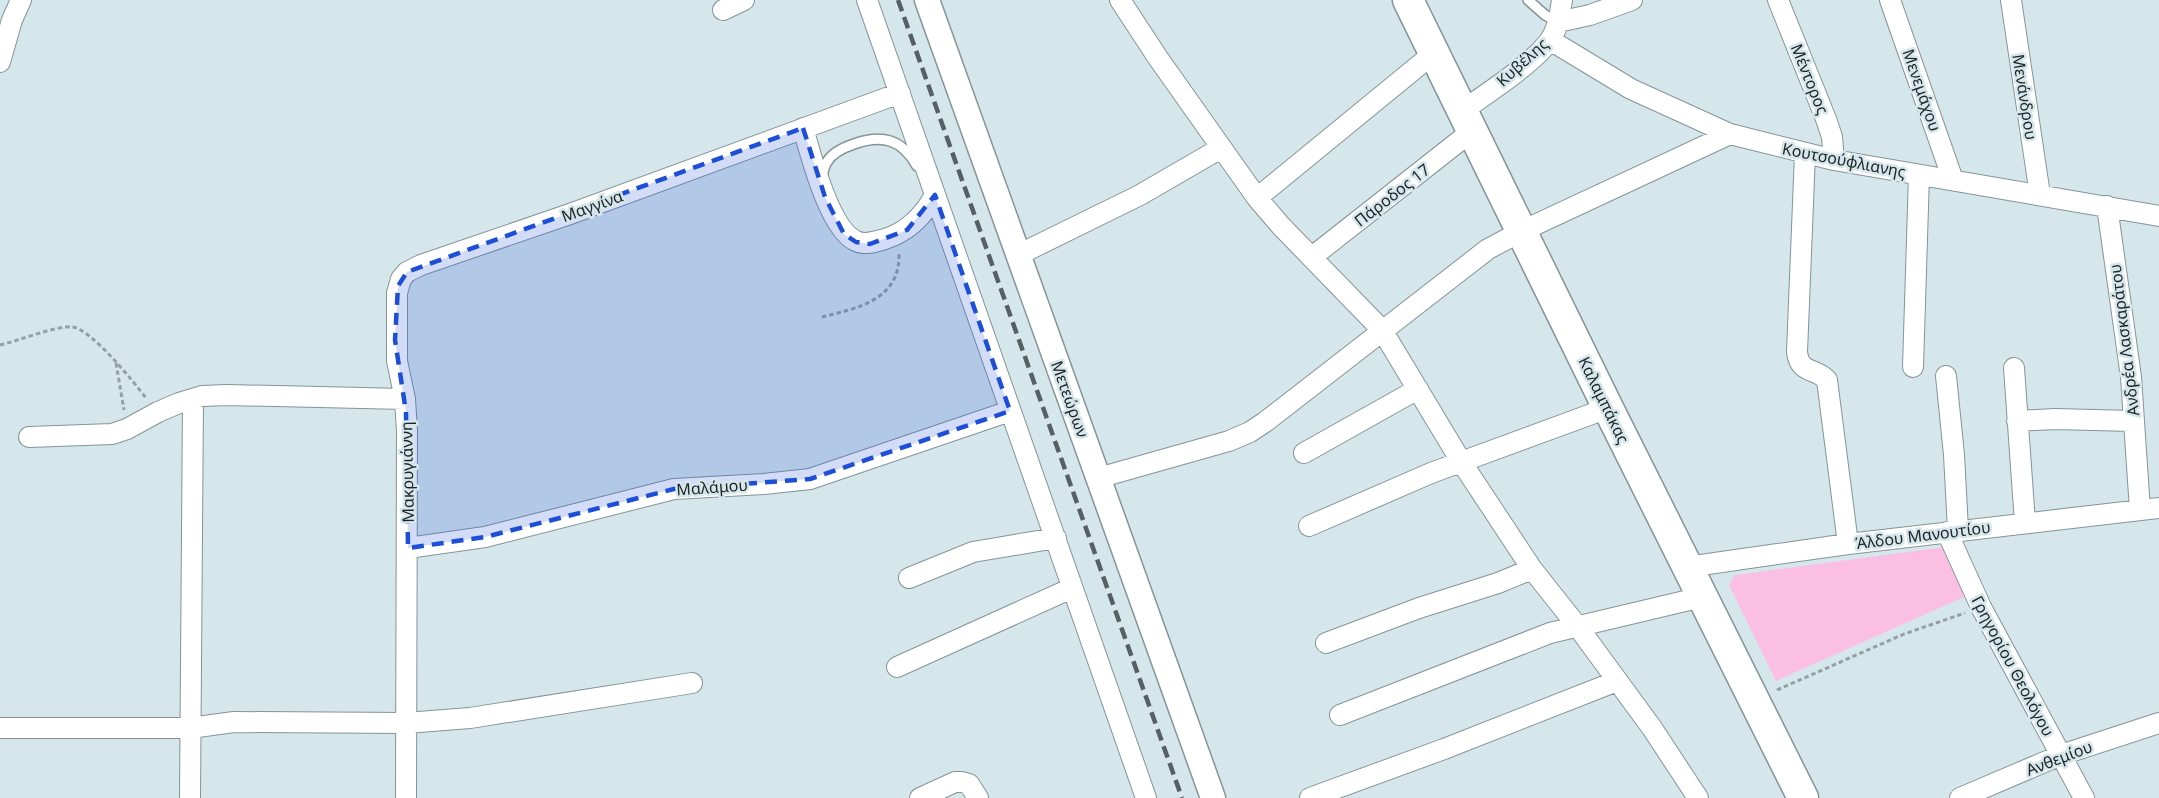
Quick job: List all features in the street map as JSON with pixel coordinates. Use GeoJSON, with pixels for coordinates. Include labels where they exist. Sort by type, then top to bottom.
{"type":"FeatureCollection","features":[{"type":"Feature","properties":{"kind":"main road","name":"Καλαμπάκας"},"geometry":{"type":"LineString","coordinates":[[1408,0],[1803,798]]}},
{"type":"Feature","properties":{"kind":"street"},"geometry":{"type":"LineString","coordinates":[[0,62],[12,20],[21,0]]}},
{"type":"Feature","properties":{"kind":"street"},"geometry":{"type":"LineString","coordinates":[[723,10],[744,0]]}},
{"type":"Feature","properties":{"kind":"street"},"geometry":{"type":"LineString","coordinates":[[867,0],[900,93],[932,200],[1056,538],[1146,798]]}},
{"type":"Feature","properties":{"kind":"street","name":"Μετεώρων"},"geometry":{"type":"LineString","coordinates":[[927,0],[1213,798]]}},
{"type":"Feature","properties":{"kind":"street"},"geometry":{"type":"LineString","coordinates":[[1120,0],[1257,198],[1382,330],[1462,463],[1532,569],[1617,681],[1691,796]]}},
{"type":"Feature","properties":{"kind":"street","name":"Κυβέλης"},"geometry":{"type":"LineString","coordinates":[[1467,121],[1550,40],[1558,22],[1562,0]]}},
{"type":"Feature","properties":{"kind":"street"},"geometry":{"type":"LineString","coordinates":[[1558,22],[1590,15],[1632,0]]}},
{"type":"Feature","properties":{"kind":"street","name":"Μέντορος"},"geometry":{"type":"LineString","coordinates":[[1778,0],[1832,136],[1834,160]]}},
{"type":"Feature","properties":{"kind":"street","name":"Μενεμάχου"},"geometry":{"type":"LineString","coordinates":[[1890,0],[1953,180]]}},
{"type":"Feature","properties":{"kind":"street","name":"Μενάνδρου"},"geometry":{"type":"LineString","coordinates":[[2011,0],[2040,195]]}},
{"type":"Feature","properties":{"kind":"street","name":"Κουτσούφλιανης"},"geometry":{"type":"LineString","coordinates":[[1550,40],[1631,90],[1730,134],[1834,160],[2159,216]]}},
{"type":"Feature","properties":{"kind":"street"},"geometry":{"type":"LineString","coordinates":[[1257,198],[1434,53]]}},
{"type":"Feature","properties":{"kind":"street","name":"Μαγγίνα"},"geometry":{"type":"LineString","coordinates":[[405,399],[399,377],[395,340],[398,286],[407,272],[421,265],[570,214],[900,93]]}},
{"type":"Feature","properties":{"kind":"street","name":"Πάροδος 17"},"geometry":{"type":"LineString","coordinates":[[1311,257],[1467,121]]}},
{"type":"Feature","properties":{"kind":"street"},"geometry":{"type":"LineString","coordinates":[[803,128],[820,183],[844,234],[856,242],[870,244],[907,230],[932,200]]}},
{"type":"Feature","properties":{"kind":"street"},"geometry":{"type":"LineString","coordinates":[[1098,478],[1229,441],[1250,432],[1488,249],[1730,134]]}},
{"type":"Feature","properties":{"kind":"street"},"geometry":{"type":"LineString","coordinates":[[1018,255],[1140,195],[1221,148]]}},
{"type":"Feature","properties":{"kind":"street"},"geometry":{"type":"LineString","coordinates":[[1805,154],[1797,352],[1801,365],[1827,380],[1848,544]]}},
{"type":"Feature","properties":{"kind":"street"},"geometry":{"type":"LineString","coordinates":[[1913,367],[1919,175]]}},
{"type":"Feature","properties":{"kind":"street","name":"Ανδρέα Λασκαράτου"},"geometry":{"type":"LineString","coordinates":[[2107,206],[2131,377],[2133,422],[2149,509]]}},
{"type":"Feature","properties":{"kind":"street"},"geometry":{"type":"LineString","coordinates":[[2014,368],[2025,524]]}},
{"type":"Feature","properties":{"kind":"street"},"geometry":{"type":"LineString","coordinates":[[1946,376],[1954,455],[1953,531]]}},
{"type":"Feature","properties":{"kind":"street"},"geometry":{"type":"LineString","coordinates":[[1304,453],[1418,389]]}},
{"type":"Feature","properties":{"kind":"street","name":"Μακρυγιάννη"},"geometry":{"type":"LineString","coordinates":[[29,437],[112,434],[127,429],[158,412],[202,396],[405,399],[408,548],[406,798]]}},
{"type":"Feature","properties":{"kind":"street"},"geometry":{"type":"LineString","coordinates":[[190,798],[192,399]]}},
{"type":"Feature","properties":{"kind":"street"},"geometry":{"type":"LineString","coordinates":[[1309,526],[1431,473],[1608,408]]}},
{"type":"Feature","properties":{"kind":"street","name":"Μαλάμου"},"geometry":{"type":"LineString","coordinates":[[408,548],[485,537],[675,489],[764,484],[810,478],[1010,411]]}},
{"type":"Feature","properties":{"kind":"street"},"geometry":{"type":"LineString","coordinates":[[2017,422],[2055,419],[2133,422]]}},
{"type":"Feature","properties":{"kind":"street","name":"Άλδου Μανουτίου"},"geometry":{"type":"LineString","coordinates":[[1687,567],[1848,544],[2149,509]]}},
{"type":"Feature","properties":{"kind":"street","name":"Γρηγορίου Θεολόγου"},"geometry":{"type":"LineString","coordinates":[[1953,531],[1981,608],[2084,798]]}},
{"type":"Feature","properties":{"kind":"street"},"geometry":{"type":"LineString","coordinates":[[909,578],[973,552],[1056,538]]}},
{"type":"Feature","properties":{"kind":"street"},"geometry":{"type":"LineString","coordinates":[[1326,643],[1532,569]]}},
{"type":"Feature","properties":{"kind":"street"},"geometry":{"type":"LineString","coordinates":[[897,667],[1072,588]]}},
{"type":"Feature","properties":{"kind":"street"},"geometry":{"type":"LineString","coordinates":[[1340,715],[1550,633],[1702,597]]}},
{"type":"Feature","properties":{"kind":"street"},"geometry":{"type":"LineString","coordinates":[[1310,798],[1444,749],[1617,681]]}},
{"type":"Feature","properties":{"kind":"street"},"geometry":{"type":"LineString","coordinates":[[0,728],[190,728],[234,722],[406,723],[479,717],[692,683]]}},
{"type":"Feature","properties":{"kind":"street","name":"Ανθεμίου"},"geometry":{"type":"LineString","coordinates":[[1960,798],[2061,755],[2159,723]]}},
{"type":"Feature","properties":{"kind":"street"},"geometry":{"type":"LineString","coordinates":[[920,798],[955,782],[962,782],[971,786],[978,798]]}},
{"type":"Feature","properties":{"kind":"lane"},"geometry":{"type":"LineString","coordinates":[[1528,0],[1545,15],[1558,22]]}},
{"type":"Feature","properties":{"kind":"lane"},"geometry":{"type":"LineString","coordinates":[[820,183],[827,160],[845,147],[867,139],[884,139],[897,144],[909,152],[923,170]]}},
{"type":"Feature","properties":{"kind":"path"},"geometry":{"type":"LineString","coordinates":[[822,317],[857,308],[882,296],[899,271],[897,234]]}},
{"type":"Feature","properties":{"kind":"path"},"geometry":{"type":"LineString","coordinates":[[0,345],[56,329],[72,327],[88,334],[158,412]]}},
{"type":"Feature","properties":{"kind":"path"},"geometry":{"type":"LineString","coordinates":[[116,363],[127,429]]}},
{"type":"Feature","properties":{"kind":"path"},"geometry":{"type":"LineString","coordinates":[[1774,692],[1904,634],[1981,608]]}},
{"type":"Feature","properties":{"kind":"highlighted area"},"geometry":{"type":"Polygon","coordinates":[[[803,128],[825,197],[844,234],[856,242],[870,244],[907,230],[935,195],[1010,411],[810,479],[674,489],[485,537],[408,548],[406,412],[395,340],[398,286],[407,272],[803,128]]]}},
{"type":"Feature","properties":{"kind":"shaded area"},"geometry":{"type":"Polygon","coordinates":[[[1945,547],[1964,597],[1776,681],[1729,585],[1735,575],[1945,547]]]}},
{"type":"Feature","properties":{"kind":"railway"},"geometry":{"type":"LineString","coordinates":[[898,0],[1182,798]]}}]}
